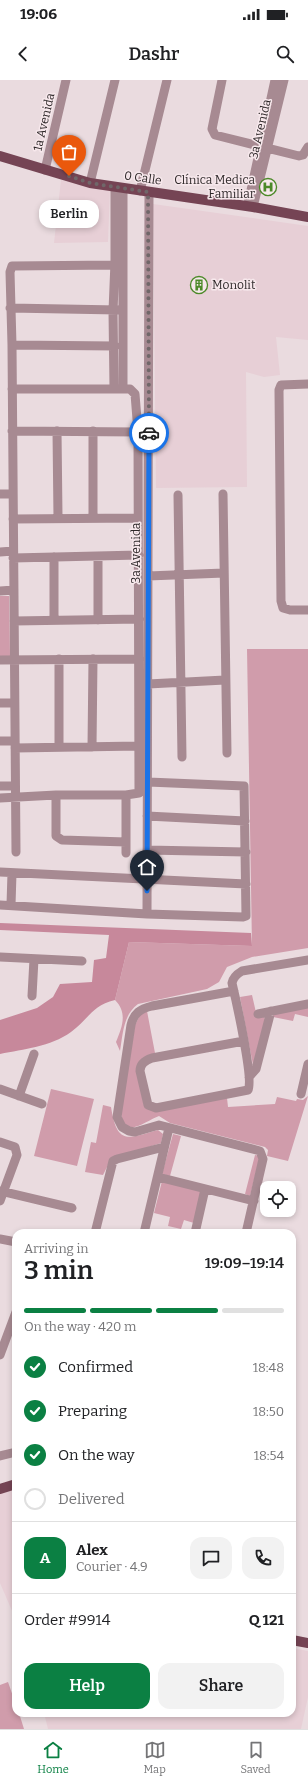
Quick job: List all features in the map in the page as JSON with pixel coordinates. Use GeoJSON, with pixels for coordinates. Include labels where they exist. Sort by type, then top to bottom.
{"type":"FeatureCollection","features":[{"type":"Feature","properties":{"kind":"main road","name":"0 Calle"},"geometry":{"type":"LineString","coordinates":[[0,156],[90,183],[308,217]]}},
{"type":"Feature","properties":{"kind":"main road"},"geometry":{"type":"LineString","coordinates":[[0,1489],[12,1485]]}},
{"type":"Feature","properties":{"kind":"main road"},"geometry":{"type":"LineString","coordinates":[[296,1641],[308,1643]]}},
{"type":"Feature","properties":{"kind":"street","name":"1a Avenida"},"geometry":{"type":"LineString","coordinates":[[45,170],[66,80]]}},
{"type":"Feature","properties":{"kind":"street"},"geometry":{"type":"LineString","coordinates":[[90,183],[115,80]]}},
{"type":"Feature","properties":{"kind":"street","name":"3a Avenida"},"geometry":{"type":"LineString","coordinates":[[147,914],[148,576],[144,191],[167,80]]}},
{"type":"Feature","properties":{"kind":"street"},"geometry":{"type":"LineString","coordinates":[[222,80],[212,129],[216,135],[299,156],[303,155],[307,150]]}},
{"type":"Feature","properties":{"kind":"street","name":"3a Avenida"},"geometry":{"type":"LineString","coordinates":[[264,147],[275,80]]}},
{"type":"Feature","properties":{"kind":"street","name":"3a Avenida"},"geometry":{"type":"LineString","coordinates":[[250,207],[264,147],[284,80]]}},
{"type":"Feature","properties":{"kind":"street"},"geometry":{"type":"LineString","coordinates":[[119,188],[113,311],[119,389]]}},
{"type":"Feature","properties":{"kind":"street"},"geometry":{"type":"LineString","coordinates":[[119,188],[123,310],[119,389]]}},
{"type":"Feature","properties":{"kind":"street"},"geometry":{"type":"LineString","coordinates":[[16,852],[12,345],[10,272],[12,266],[115,265]]}},
{"type":"Feature","properties":{"kind":"street"},"geometry":{"type":"LineString","coordinates":[[10,308],[123,310]]}},
{"type":"Feature","properties":{"kind":"street"},"geometry":{"type":"LineString","coordinates":[[12,345],[115,346]]}},
{"type":"Feature","properties":{"kind":"street"},"geometry":{"type":"LineString","coordinates":[[308,384],[281,385],[279,390],[281,601],[283,608],[290,610],[308,610]]}},
{"type":"Feature","properties":{"kind":"street"},"geometry":{"type":"LineString","coordinates":[[0,798],[56,795],[126,795],[140,793],[138,432],[135,394],[130,389],[12,389]]}},
{"type":"Feature","properties":{"kind":"street"},"geometry":{"type":"LineString","coordinates":[[12,431],[138,432]]}},
{"type":"Feature","properties":{"kind":"street"},"geometry":{"type":"LineString","coordinates":[[57,431],[58,517]]}},
{"type":"Feature","properties":{"kind":"street"},"geometry":{"type":"LineString","coordinates":[[93,431],[93,517]]}},
{"type":"Feature","properties":{"kind":"street"},"geometry":{"type":"LineString","coordinates":[[0,494],[13,494]]}},
{"type":"Feature","properties":{"kind":"street"},"geometry":{"type":"LineString","coordinates":[[223,494],[227,753]]}},
{"type":"Feature","properties":{"kind":"street"},"geometry":{"type":"LineString","coordinates":[[178,495],[182,757]]}},
{"type":"Feature","properties":{"kind":"street"},"geometry":{"type":"LineString","coordinates":[[13,518],[138,518]]}},
{"type":"Feature","properties":{"kind":"street"},"geometry":{"type":"LineString","coordinates":[[0,552],[54,557],[139,555]]}},
{"type":"Feature","properties":{"kind":"street"},"geometry":{"type":"LineString","coordinates":[[98,556],[98,620]]}},
{"type":"Feature","properties":{"kind":"street"},"geometry":{"type":"LineString","coordinates":[[54,557],[54,620]]}},
{"type":"Feature","properties":{"kind":"street"},"geometry":{"type":"LineString","coordinates":[[148,576],[224,573]]}},
{"type":"Feature","properties":{"kind":"street"},"geometry":{"type":"LineString","coordinates":[[0,591],[14,590]]}},
{"type":"Feature","properties":{"kind":"street"},"geometry":{"type":"LineString","coordinates":[[14,621],[139,619]]}},
{"type":"Feature","properties":{"kind":"street"},"geometry":{"type":"LineString","coordinates":[[59,659],[59,747]]}},
{"type":"Feature","properties":{"kind":"street"},"geometry":{"type":"LineString","coordinates":[[92,747],[93,659]]}},
{"type":"Feature","properties":{"kind":"street"},"geometry":{"type":"LineString","coordinates":[[0,660],[139,659]]}},
{"type":"Feature","properties":{"kind":"street"},"geometry":{"type":"LineString","coordinates":[[148,684],[226,680]]}},
{"type":"Feature","properties":{"kind":"street"},"geometry":{"type":"LineString","coordinates":[[0,702],[14,703]]}},
{"type":"Feature","properties":{"kind":"street"},"geometry":{"type":"LineString","coordinates":[[0,742],[15,745],[59,747],[139,746]]}},
{"type":"Feature","properties":{"kind":"street"},"geometry":{"type":"LineString","coordinates":[[0,905],[147,914],[243,917],[246,914],[244,786],[148,782]]}},
{"type":"Feature","properties":{"kind":"street"},"geometry":{"type":"LineString","coordinates":[[0,786],[15,786]]}},
{"type":"Feature","properties":{"kind":"street"},"geometry":{"type":"LineString","coordinates":[[56,795],[56,836],[58,838],[62,840],[126,842]]}},
{"type":"Feature","properties":{"kind":"street"},"geometry":{"type":"LineString","coordinates":[[126,795],[126,853]]}},
{"type":"Feature","properties":{"kind":"street"},"geometry":{"type":"LineString","coordinates":[[147,816],[245,821]]}},
{"type":"Feature","properties":{"kind":"street"},"geometry":{"type":"LineString","coordinates":[[147,850],[246,852]]}},
{"type":"Feature","properties":{"kind":"street"},"geometry":{"type":"LineString","coordinates":[[0,872],[246,884]]}},
{"type":"Feature","properties":{"kind":"street"},"geometry":{"type":"LineString","coordinates":[[11,905],[12,873]]}},
{"type":"Feature","properties":{"kind":"street"},"geometry":{"type":"LineString","coordinates":[[0,957],[82,961]]}},
{"type":"Feature","properties":{"kind":"street"},"geometry":{"type":"LineString","coordinates":[[32,996],[34,959]]}},
{"type":"Feature","properties":{"kind":"street"},"geometry":{"type":"LineString","coordinates":[[244,1041],[152,1058],[142,1064],[140,1070],[146,1103],[150,1107],[154,1108],[248,1090],[249,1077],[244,1041],[232,981],[239,973],[308,960]]}},
{"type":"Feature","properties":{"kind":"street"},"geometry":{"type":"LineString","coordinates":[[234,991],[145,1008],[138,1011],[133,1017],[118,1103],[117,1120],[122,1127],[132,1132],[155,1125],[260,1151],[263,1159],[247,1229]]}},
{"type":"Feature","properties":{"kind":"street"},"geometry":{"type":"LineString","coordinates":[[258,1014],[308,1004]]}},
{"type":"Feature","properties":{"kind":"street"},"geometry":{"type":"LineString","coordinates":[[249,1077],[256,1069],[271,1011]]}},
{"type":"Feature","properties":{"kind":"street"},"geometry":{"type":"LineString","coordinates":[[19,1096],[34,1054]]}},
{"type":"Feature","properties":{"kind":"street"},"geometry":{"type":"LineString","coordinates":[[300,1094],[308,1064]]}},
{"type":"Feature","properties":{"kind":"street"},"geometry":{"type":"LineString","coordinates":[[0,1089],[42,1104]]}},
{"type":"Feature","properties":{"kind":"street"},"geometry":{"type":"LineString","coordinates":[[145,1229],[169,1128]]}},
{"type":"Feature","properties":{"kind":"street"},"geometry":{"type":"LineString","coordinates":[[0,1142],[15,1147],[17,1152],[1,1195],[72,1208]]}},
{"type":"Feature","properties":{"kind":"street"},"geometry":{"type":"LineString","coordinates":[[96,1229],[113,1161],[117,1158],[164,1147]]}},
{"type":"Feature","properties":{"kind":"street"},"geometry":{"type":"LineString","coordinates":[[158,1177],[205,1190],[254,1201]]}},
{"type":"Feature","properties":{"kind":"street"},"geometry":{"type":"LineString","coordinates":[[196,1229],[205,1190]]}},
{"type":"Feature","properties":{"kind":"street"},"geometry":{"type":"LineString","coordinates":[[0,1238],[12,1241]]}},
{"type":"Feature","properties":{"kind":"street"},"geometry":{"type":"LineString","coordinates":[[0,1355],[12,1323]]}},
{"type":"Feature","properties":{"kind":"street"},"geometry":{"type":"LineString","coordinates":[[0,1456],[12,1453]]}},
{"type":"Feature","properties":{"kind":"shaded area"},"geometry":{"type":"Polygon","coordinates":[[[61,180],[110,189],[108,242],[54,243],[61,180]]]}},
{"type":"Feature","properties":{"kind":"shaded area"},"geometry":{"type":"Polygon","coordinates":[[[153,204],[308,226],[308,340],[276,337],[280,375],[264,377],[246,372],[247,487],[156,488],[153,204]]]}},
{"type":"Feature","properties":{"kind":"shaded area"},"geometry":{"type":"Polygon","coordinates":[[[0,596],[9,596],[10,656],[0,656],[0,596]]]}},
{"type":"Feature","properties":{"kind":"shaded area"},"geometry":{"type":"Polygon","coordinates":[[[247,649],[308,649],[308,948],[252,957],[227,967],[219,982],[207,989],[138,1004],[129,1014],[124,1025],[120,1051],[116,1042],[122,1026],[123,1015],[115,1000],[129,942],[252,946],[247,649]]]}},
{"type":"Feature","properties":{"kind":"shaded area"},"geometry":{"type":"Polygon","coordinates":[[[0,923],[251,933],[252,946],[129,942],[115,1000],[95,1009],[77,1027],[63,1037],[37,1047],[0,1054],[0,1020],[37,1008],[53,997],[60,984],[92,982],[94,960],[106,958],[109,935],[0,930],[0,923]]]}},
{"type":"Feature","properties":{"kind":"shaded area"},"geometry":{"type":"Polygon","coordinates":[[[252,995],[257,1017],[263,1016],[265,1019],[253,1065],[240,997],[252,995]]]}},
{"type":"Feature","properties":{"kind":"shaded area"},"geometry":{"type":"Polygon","coordinates":[[[308,1007],[308,1017],[295,1014],[293,1021],[273,1017],[273,1014],[308,1007]]]}},
{"type":"Feature","properties":{"kind":"shaded area"},"geometry":{"type":"Polygon","coordinates":[[[147,1011],[155,1053],[137,1073],[144,1105],[227,1098],[228,1107],[275,1104],[277,1097],[296,1101],[297,1099],[303,1100],[308,1096],[288,1161],[267,1156],[268,1150],[265,1147],[170,1123],[159,1116],[136,1126],[126,1126],[121,1113],[135,1025],[140,1015],[147,1011]]]}},
{"type":"Feature","properties":{"kind":"shaded area"},"geometry":{"type":"Polygon","coordinates":[[[51,1089],[94,1099],[77,1166],[34,1156],[51,1089]]]}},
{"type":"Feature","properties":{"kind":"shaded area"},"geometry":{"type":"Polygon","coordinates":[[[103,1105],[111,1107],[113,1119],[117,1128],[120,1133],[125,1136],[138,1136],[158,1130],[163,1134],[161,1143],[111,1159],[103,1175],[85,1172],[91,1142],[96,1143],[103,1105]]]}},
{"type":"Feature","properties":{"kind":"shaded area"},"geometry":{"type":"Polygon","coordinates":[[[173,1134],[181,1136],[170,1176],[162,1174],[173,1134]]]}},
{"type":"Feature","properties":{"kind":"shaded area"},"geometry":{"type":"Polygon","coordinates":[[[255,1155],[260,1156],[250,1196],[245,1194],[255,1155]]]}},
{"type":"Feature","properties":{"kind":"shaded area"},"geometry":{"type":"Polygon","coordinates":[[[162,1181],[202,1191],[194,1223],[184,1220],[181,1229],[168,1226],[170,1217],[154,1213],[162,1181]]]}},
{"type":"Feature","properties":{"kind":"shaded area"},"geometry":{"type":"Polygon","coordinates":[[[12,1490],[12,1611],[0,1583],[0,1493],[12,1490]]]}},
{"type":"Feature","properties":{"kind":"shaded area"},"geometry":{"type":"Polygon","coordinates":[[[296,1649],[308,1651],[308,1697],[301,1729],[48,1729],[45,1717],[296,1717],[296,1649]]]}},
{"type":"Feature","properties":{"kind":"shaded area"},"geometry":{"type":"Polygon","coordinates":[[[8,1682],[12,1694],[12,1717],[20,1717],[24,1729],[0,1729],[0,1685],[8,1682]]]}},
{"type":"Feature","properties":{"kind":"way so far"},"geometry":{"type":"LineString","coordinates":[[69,176],[90,183],[148,192],[149,433]]}},
{"type":"Feature","properties":{"kind":"place","name":"Berlin"},"geometry":{"type":"Point","coordinates":[69,176]}},
{"type":"Feature","properties":{"kind":"place","name":"Clínica Medica Familiar"},"geometry":{"type":"Point","coordinates":[268,187]}},
{"type":"Feature","properties":{"kind":"place","name":"Monolit"},"geometry":{"type":"Point","coordinates":[199,285]}},
{"type":"Feature","properties":{"kind":"route"},"geometry":{"type":"LineString","coordinates":[[147,891],[149,433]]}}]}
